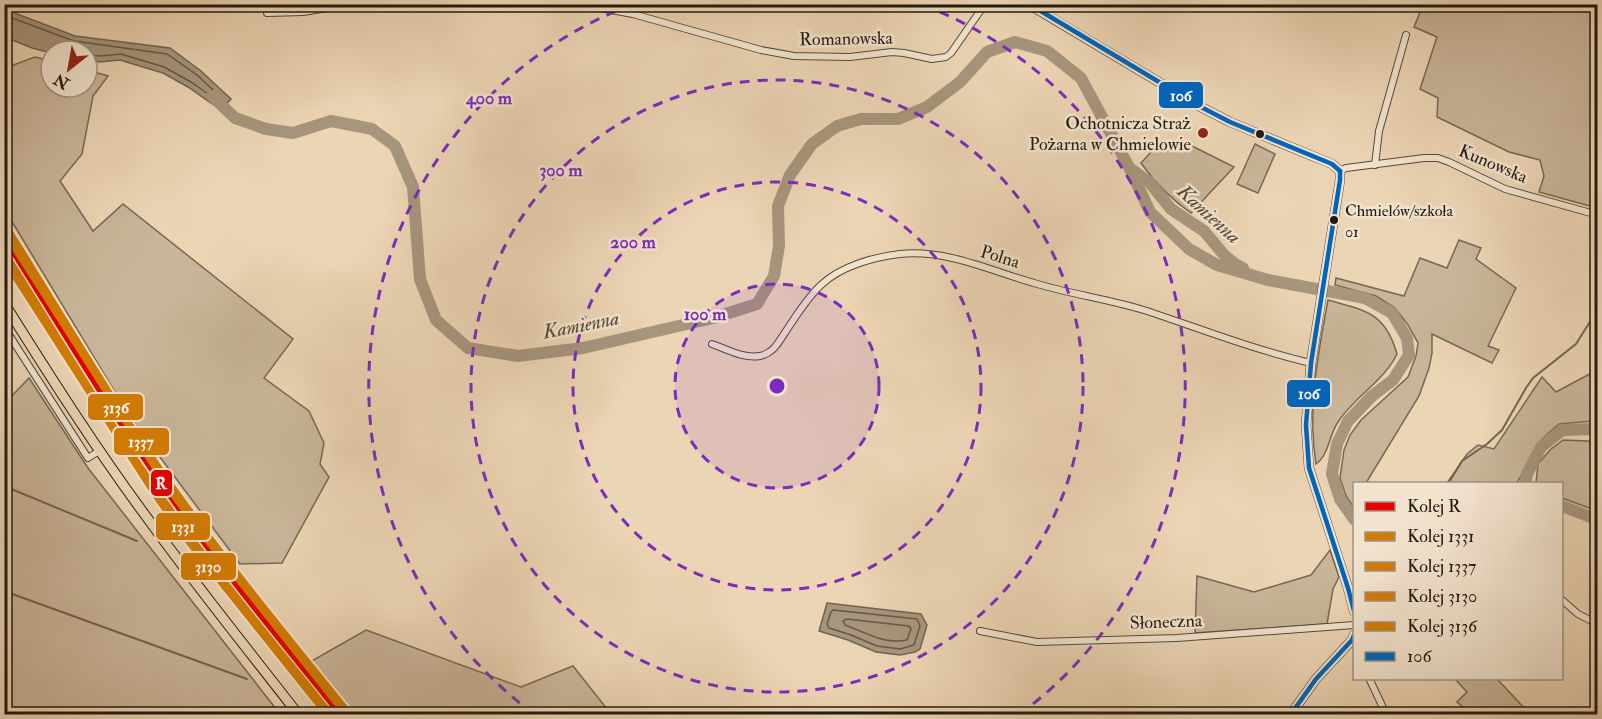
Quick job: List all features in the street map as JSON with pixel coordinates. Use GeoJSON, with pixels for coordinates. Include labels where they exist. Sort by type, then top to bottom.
{"type":"FeatureCollection","features":[{"type":"Feature","properties":{"kind":"main road"},"geometry":{"type":"LineString","coordinates":[[4,303],[99,450],[173,554],[298,714]]}},
{"type":"Feature","properties":{"kind":"street"},"geometry":{"type":"LineString","coordinates":[[267,13],[303,12],[352,4]]}},
{"type":"Feature","properties":{"kind":"street","name":"Romanowska"},"geometry":{"type":"LineString","coordinates":[[578,4],[633,14],[761,50],[794,56],[850,57],[892,52],[932,59],[946,57],[951,53],[985,4]]}},
{"type":"Feature","properties":{"kind":"street"},"geometry":{"type":"LineString","coordinates":[[1028,4],[1037,7],[1199,106],[1230,122],[1332,164],[1340,171],[1341,180],[1311,363],[1306,426],[1310,468],[1353,608]]}},
{"type":"Feature","properties":{"kind":"street"},"geometry":{"type":"LineString","coordinates":[[1375,165],[1379,131],[1406,35]]}},
{"type":"Feature","properties":{"kind":"street","name":"Kunowska"},"geometry":{"type":"LineString","coordinates":[[1340,171],[1346,168],[1438,158],[1505,189],[1598,215]]}},
{"type":"Feature","properties":{"kind":"street","name":"Polna"},"geometry":{"type":"LineString","coordinates":[[712,344],[741,354],[764,355],[775,348],[806,302],[829,278],[842,270],[872,260],[897,254],[927,254],[965,262],[1049,288],[1140,309],[1311,363]]}},
{"type":"Feature","properties":{"kind":"street"},"geometry":{"type":"LineString","coordinates":[[4,327],[88,458],[99,450]]}},
{"type":"Feature","properties":{"kind":"street"},"geometry":{"type":"LineString","coordinates":[[1563,601],[1578,614],[1598,624]]}},
{"type":"Feature","properties":{"kind":"street","name":"Słoneczna"},"geometry":{"type":"LineString","coordinates":[[980,631],[1037,642],[1178,638],[1353,625]]}},
{"type":"Feature","properties":{"kind":"street"},"geometry":{"type":"LineString","coordinates":[[1291,714],[1316,679],[1353,640]]}},
{"type":"Feature","properties":{"kind":"street"},"geometry":{"type":"LineString","coordinates":[[1370,680],[1386,714]]}},
{"type":"Feature","properties":{"kind":"shaded area"},"geometry":{"type":"Polygon","coordinates":[[[1423,5],[1597,5],[1598,152],[1595,157],[1598,159],[1597,208],[1539,192],[1544,176],[1540,160],[1509,152],[1437,117],[1438,98],[1420,89],[1437,37],[1414,27],[1423,5]]]}},
{"type":"Feature","properties":{"kind":"shaded area"},"geometry":{"type":"Polygon","coordinates":[[[35,57],[39,58],[39,99],[92,99],[82,154],[60,181],[93,231],[123,204],[293,339],[264,378],[309,411],[324,443],[320,464],[329,477],[282,563],[240,564],[130,417],[5,210],[5,67],[35,57]]]}},
{"type":"Feature","properties":{"kind":"shaded area"},"geometry":{"type":"Polygon","coordinates":[[[99,73],[108,76],[99,88],[99,73]]]}},
{"type":"Feature","properties":{"kind":"shaded area"},"geometry":{"type":"Polygon","coordinates":[[[1180,140],[1234,167],[1191,213],[1164,190],[1141,163],[1161,141],[1169,150],[1180,140]]]}},
{"type":"Feature","properties":{"kind":"shaded area"},"geometry":{"type":"Polygon","coordinates":[[[1255,144],[1275,154],[1258,193],[1237,184],[1255,144]]]}},
{"type":"Feature","properties":{"kind":"shaded area"},"geometry":{"type":"Polygon","coordinates":[[[1459,240],[1481,248],[1476,259],[1516,288],[1488,346],[1499,350],[1492,363],[1432,334],[1429,368],[1419,396],[1367,482],[1353,482],[1353,506],[1346,496],[1340,478],[1344,450],[1350,435],[1361,420],[1408,377],[1418,343],[1395,308],[1376,296],[1335,285],[1336,278],[1404,296],[1420,258],[1447,268],[1459,240]]]}},
{"type":"Feature","properties":{"kind":"shaded area"},"geometry":{"type":"Polygon","coordinates":[[[1328,300],[1363,311],[1380,321],[1392,340],[1397,354],[1385,372],[1345,413],[1335,427],[1324,455],[1316,464],[1313,402],[1317,361],[1328,300]]]}},
{"type":"Feature","properties":{"kind":"shaded area"},"geometry":{"type":"Polygon","coordinates":[[[1597,370],[1597,422],[1559,424],[1543,438],[1518,482],[1448,482],[1467,454],[1478,445],[1494,449],[1542,377],[1556,392],[1597,370]]]}},
{"type":"Feature","properties":{"kind":"shaded area"},"geometry":{"type":"Polygon","coordinates":[[[29,378],[88,468],[280,714],[5,714],[5,403],[29,378]]]}},
{"type":"Feature","properties":{"kind":"shaded area"},"geometry":{"type":"Polygon","coordinates":[[[1563,440],[1588,441],[1597,444],[1597,511],[1563,498],[1563,482],[1536,482],[1538,464],[1563,440]]]}},
{"type":"Feature","properties":{"kind":"shaded area"},"geometry":{"type":"Polygon","coordinates":[[[1330,550],[1339,577],[1333,589],[1327,624],[1195,633],[1197,576],[1254,592],[1311,575],[1330,550]]]}},
{"type":"Feature","properties":{"kind":"shaded area"},"geometry":{"type":"Polygon","coordinates":[[[366,630],[521,687],[573,666],[611,714],[343,714],[303,666],[366,630]]]}},
{"type":"Feature","properties":{"kind":"shaded area"},"geometry":{"type":"Polygon","coordinates":[[[1456,680],[1498,680],[1528,712],[1526,714],[1471,714],[1457,702],[1467,692],[1456,680]]]}},
{"type":"Feature","properties":{"kind":"water"},"geometry":{"type":"Polygon","coordinates":[[[4,9],[75,36],[99,39],[39,39],[39,50],[5,37],[4,9]]]}},
{"type":"Feature","properties":{"kind":"water"},"geometry":{"type":"Polygon","coordinates":[[[99,39],[170,48],[201,71],[231,99],[221,110],[163,73],[120,60],[100,62],[99,39]]]}},
{"type":"Feature","properties":{"kind":"water"},"geometry":{"type":"Polygon","coordinates":[[[827,603],[921,614],[927,625],[920,649],[900,655],[876,652],[819,631],[827,603]]]}},
{"type":"Feature","properties":{"kind":"waterway","name":"Kamienna"},"geometry":{"type":"LineString","coordinates":[[212,96],[235,118],[266,129],[293,133],[331,121],[372,129],[395,146],[413,187],[420,279],[436,320],[468,348],[518,356],[583,348],[713,318],[757,304],[774,276],[779,246],[778,206],[790,175],[812,144],[837,126],[861,119],[898,119],[927,107],[960,82],[987,52],[1015,42],[1047,51],[1081,78],[1130,169],[1150,212],[1189,249],[1217,265],[1268,280],[1365,298],[1392,313],[1407,338],[1409,355],[1393,380],[1372,396],[1348,421],[1337,444],[1332,474],[1340,499],[1353,518]]}},
{"type":"Feature","properties":{"kind":"waterway","name":"Kamienna"},"geometry":{"type":"LineString","coordinates":[[1131,169],[1150,183],[1171,209],[1204,231],[1225,256],[1243,268]]}},
{"type":"Feature","properties":{"kind":"waterway"},"geometry":{"type":"LineString","coordinates":[[1449,482],[1462,461],[1487,444],[1502,430],[1533,378],[1576,344],[1598,309]]}},
{"type":"Feature","properties":{"kind":"waterway","name":"Kamienna"},"geometry":{"type":"LineString","coordinates":[[1525,482],[1541,447],[1562,430],[1598,430]]}},
{"type":"Feature","properties":{"kind":"waterway"},"geometry":{"type":"LineString","coordinates":[[4,486],[137,541]]}},
{"type":"Feature","properties":{"kind":"waterway","name":"Kamienna"},"geometry":{"type":"LineString","coordinates":[[1563,506],[1598,520]]}},
{"type":"Feature","properties":{"kind":"waterway"},"geometry":{"type":"LineString","coordinates":[[4,591],[247,679]]}},
{"type":"Feature","properties":{"kind":"rail line","name":"1337"},"geometry":{"type":"LineString","coordinates":[[10,232],[109,392],[172,486],[236,571],[346,709]]}},
{"type":"Feature","properties":{"kind":"rail line","name":"R"},"geometry":{"type":"LineString","coordinates":[[4,237],[102,394],[164,487],[228,574],[340,714]]}},
{"type":"Feature","properties":{"kind":"rail line","name":"3136"},"geometry":{"type":"LineString","coordinates":[[10,241],[165,484],[341,709]]}},
{"type":"Feature","properties":{"kind":"rail line","name":"1331"},"geometry":{"type":"LineString","coordinates":[[4,251],[158,492],[221,577],[331,714]]}},
{"type":"Feature","properties":{"kind":"rail line","name":"3130"},"geometry":{"type":"LineString","coordinates":[[4,260],[153,492],[186,539],[326,714]]}},
{"type":"Feature","properties":{"kind":"transit line","name":"106"},"geometry":{"type":"LineString","coordinates":[[1029,4],[1199,106],[1230,122],[1332,164],[1340,171]]}},
{"type":"Feature","properties":{"kind":"transit line","name":"106"},"geometry":{"type":"LineString","coordinates":[[1340,171],[1311,363],[1306,425],[1309,468],[1353,607]]}},
{"type":"Feature","properties":{"kind":"transit line","name":"106"},"geometry":{"type":"LineString","coordinates":[[1291,714],[1316,679],[1353,638]]}},
{"type":"Feature","properties":{"kind":"place","name":"Ochotnicza Straż Pożarna w Chmielowie"},"geometry":{"type":"Point","coordinates":[1203,133]}},
{"type":"Feature","properties":{"kind":"place","name":"Chmielów/szkoła 01"},"geometry":{"type":"Point","coordinates":[1334,220]}}]}
